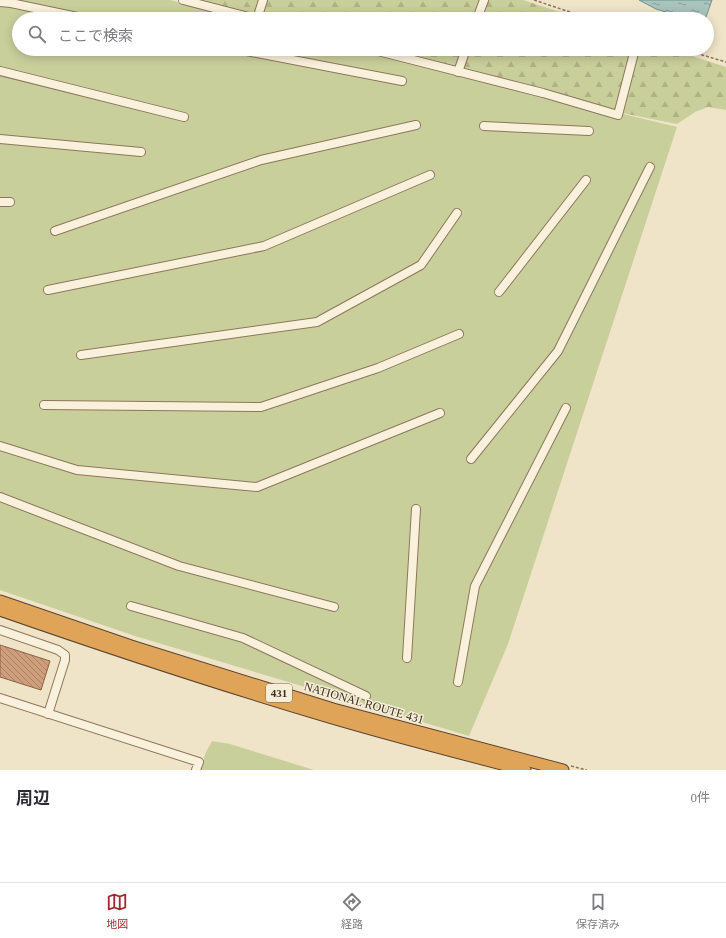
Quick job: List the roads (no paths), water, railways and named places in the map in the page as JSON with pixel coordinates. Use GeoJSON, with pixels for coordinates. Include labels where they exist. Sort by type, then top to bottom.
{"type":"FeatureCollection","features":[{"type":"Feature","properties":{"kind":"highway","name":"NATIONAL ROUTE 431"},"geometry":{"type":"LineString","coordinates":[[0,601],[138,648],[333,709],[563,770]]}},
{"type":"Feature","properties":{"kind":"highway","name":"NATIONAL ROUTE 431"},"geometry":{"type":"LineString","coordinates":[[0,610],[130,655],[254,694],[330,717],[525,770]]}},
{"type":"Feature","properties":{"kind":"street"},"geometry":{"type":"LineString","coordinates":[[182,0],[229,12]]}},
{"type":"Feature","properties":{"kind":"street"},"geometry":{"type":"LineString","coordinates":[[259,12],[263,0]]}},
{"type":"Feature","properties":{"kind":"street"},"geometry":{"type":"LineString","coordinates":[[480,12],[484,0]]}},
{"type":"Feature","properties":{"kind":"street"},"geometry":{"type":"LineString","coordinates":[[0,2],[52,12]]}},
{"type":"Feature","properties":{"kind":"street"},"geometry":{"type":"LineString","coordinates":[[272,56],[402,81]]}},
{"type":"Feature","properties":{"kind":"street"},"geometry":{"type":"LineString","coordinates":[[397,56],[543,93],[618,115],[633,56]]}},
{"type":"Feature","properties":{"kind":"street"},"geometry":{"type":"LineString","coordinates":[[458,72],[464,56]]}},
{"type":"Feature","properties":{"kind":"street"},"geometry":{"type":"LineString","coordinates":[[0,71],[184,117]]}},
{"type":"Feature","properties":{"kind":"street"},"geometry":{"type":"LineString","coordinates":[[55,231],[261,160],[416,125]]}},
{"type":"Feature","properties":{"kind":"street"},"geometry":{"type":"LineString","coordinates":[[484,126],[589,131]]}},
{"type":"Feature","properties":{"kind":"street"},"geometry":{"type":"LineString","coordinates":[[0,139],[141,152]]}},
{"type":"Feature","properties":{"kind":"street"},"geometry":{"type":"LineString","coordinates":[[471,460],[558,351],[650,166]]}},
{"type":"Feature","properties":{"kind":"street"},"geometry":{"type":"LineString","coordinates":[[48,290],[264,246],[430,175]]}},
{"type":"Feature","properties":{"kind":"street"},"geometry":{"type":"LineString","coordinates":[[498,292],[586,180]]}},
{"type":"Feature","properties":{"kind":"street"},"geometry":{"type":"LineString","coordinates":[[0,202],[10,202]]}},
{"type":"Feature","properties":{"kind":"street"},"geometry":{"type":"LineString","coordinates":[[81,356],[317,322],[421,265],[457,213]]}},
{"type":"Feature","properties":{"kind":"street"},"geometry":{"type":"LineString","coordinates":[[44,405],[261,407],[378,368],[459,334]]}},
{"type":"Feature","properties":{"kind":"street"},"geometry":{"type":"LineString","coordinates":[[458,682],[476,586],[566,408]]}},
{"type":"Feature","properties":{"kind":"street"},"geometry":{"type":"LineString","coordinates":[[0,446],[78,470],[258,487],[440,413]]}},
{"type":"Feature","properties":{"kind":"street"},"geometry":{"type":"LineString","coordinates":[[0,497],[179,566],[334,607]]}},
{"type":"Feature","properties":{"kind":"street"},"geometry":{"type":"LineString","coordinates":[[407,658],[416,509]]}},
{"type":"Feature","properties":{"kind":"street"},"geometry":{"type":"LineString","coordinates":[[131,606],[244,638],[366,696]]}},
{"type":"Feature","properties":{"kind":"street"},"geometry":{"type":"LineString","coordinates":[[0,630],[58,650],[65,655],[65,660],[48,714]]}},
{"type":"Feature","properties":{"kind":"street"},"geometry":{"type":"LineString","coordinates":[[0,698],[199,762],[196,770]]}},
{"type":"Feature","properties":{"kind":"water"},"geometry":{"type":"Polygon","coordinates":[[[639,0],[712,0],[708,12],[666,12],[656,9],[639,0]]]}}]}
